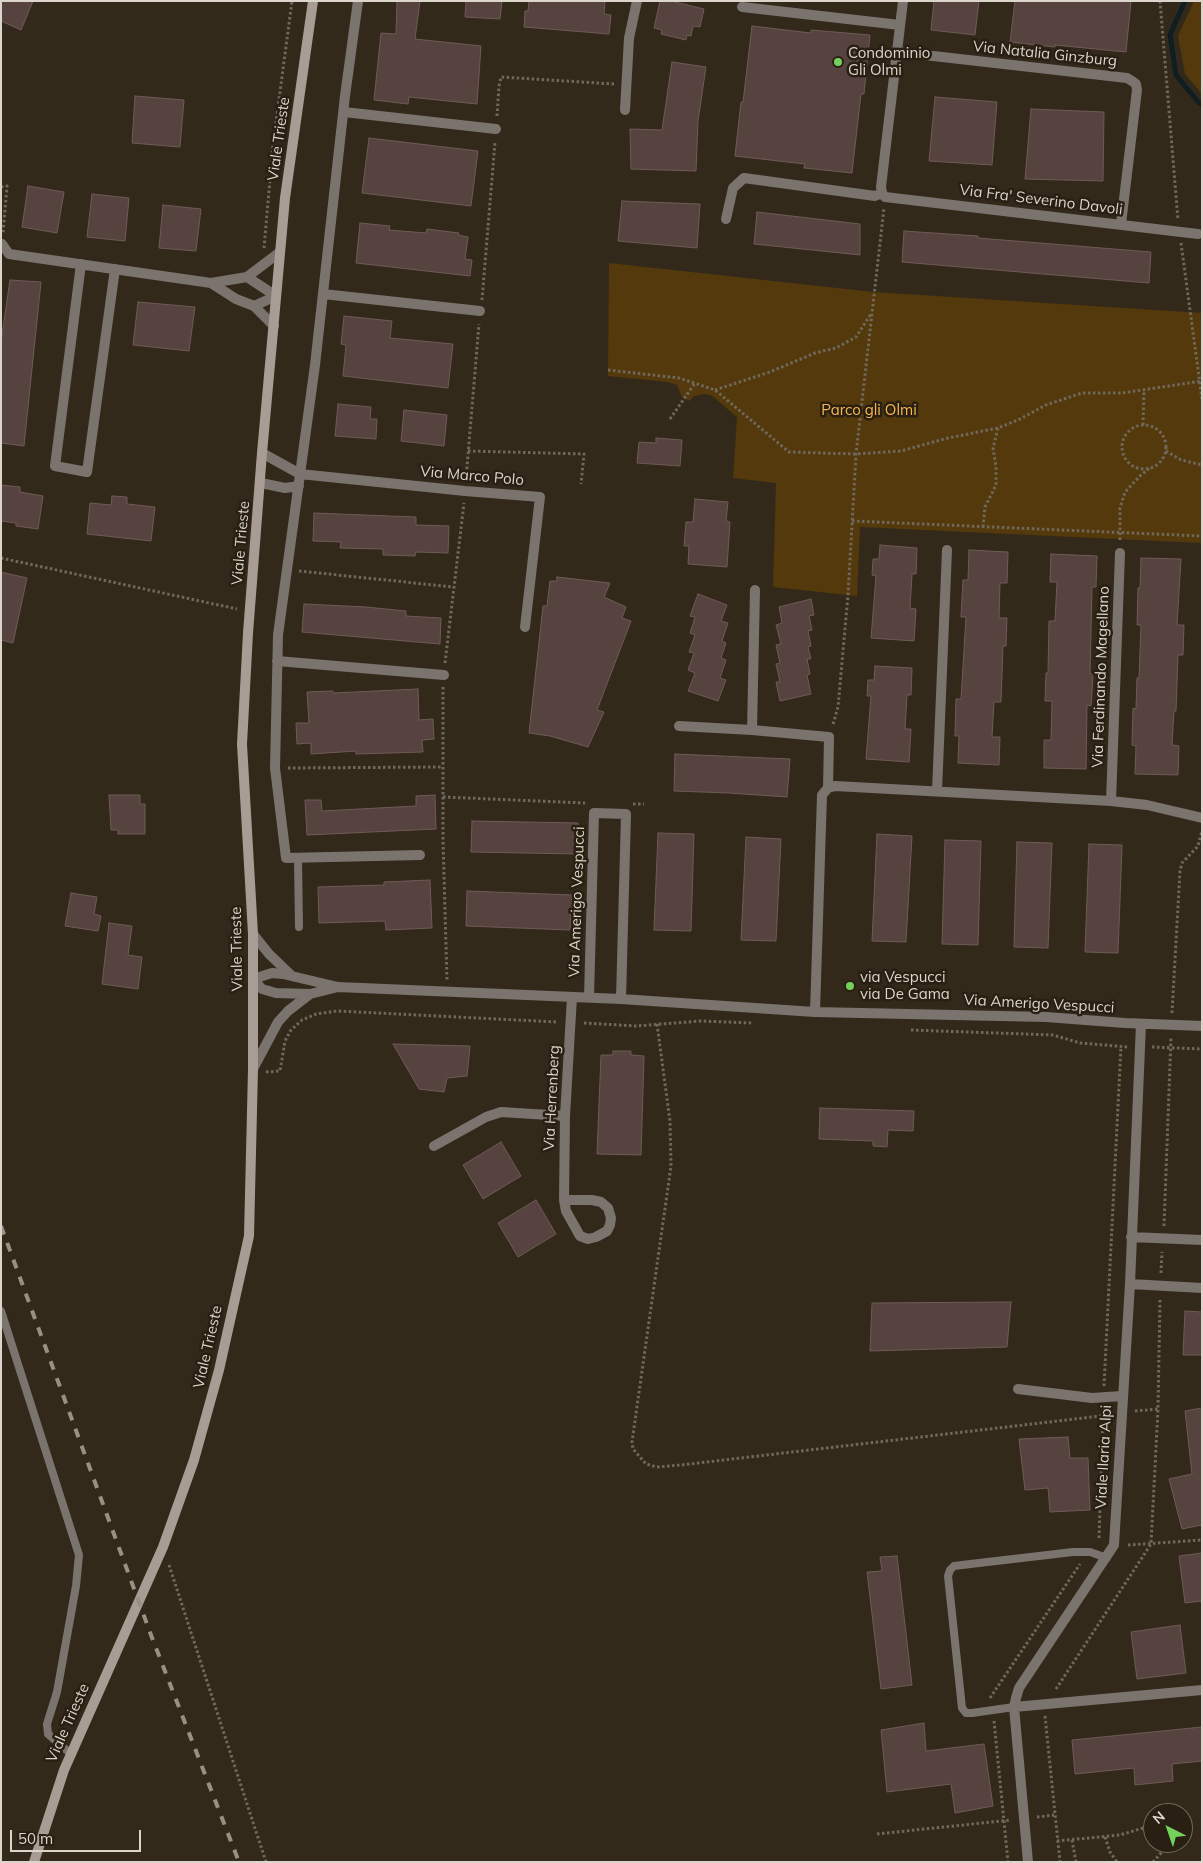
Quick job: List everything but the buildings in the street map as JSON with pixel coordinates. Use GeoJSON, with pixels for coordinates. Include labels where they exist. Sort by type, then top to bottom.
{"type":"FeatureCollection","features":[{"type":"Feature","properties":{"kind":"main road","name":"Viale Trieste"},"geometry":{"type":"LineString","coordinates":[[34,1862],[64,1770],[163,1548],[194,1460],[219,1370],[249,1236],[253,1071],[253,934],[242,744],[262,453],[280,252],[313,1]]}},
{"type":"Feature","properties":{"kind":"street"},"geometry":{"type":"LineString","coordinates":[[358,1],[299,486],[278,635],[275,768],[286,858],[420,855]]}},
{"type":"Feature","properties":{"kind":"street"},"geometry":{"type":"LineString","coordinates":[[625,110],[629,38],[638,1]]}},
{"type":"Feature","properties":{"kind":"street"},"geometry":{"type":"LineString","coordinates":[[883,195],[881,187],[903,1]]}},
{"type":"Feature","properties":{"kind":"street"},"geometry":{"type":"LineString","coordinates":[[742,7],[900,25]]}},
{"type":"Feature","properties":{"kind":"street","name":"Via Natalia Ginzburg"},"geometry":{"type":"LineString","coordinates":[[898,52],[1132,80],[1136,84],[1137,90],[1121,224]]}},
{"type":"Feature","properties":{"kind":"street"},"geometry":{"type":"LineString","coordinates":[[344,112],[496,128]]}},
{"type":"Feature","properties":{"kind":"street","name":"Via Fra' Severino Davoli"},"geometry":{"type":"LineString","coordinates":[[726,218],[733,188],[744,178],[875,196],[883,195],[1198,234]]}},
{"type":"Feature","properties":{"kind":"street"},"geometry":{"type":"LineString","coordinates":[[2,244],[9,254],[211,283],[247,277],[280,252]]}},
{"type":"Feature","properties":{"kind":"street"},"geometry":{"type":"LineString","coordinates":[[81,264],[55,466],[87,472],[115,269]]}},
{"type":"Feature","properties":{"kind":"street"},"geometry":{"type":"LineString","coordinates":[[247,277],[276,296]]}},
{"type":"Feature","properties":{"kind":"street"},"geometry":{"type":"LineString","coordinates":[[211,283],[236,299],[254,306],[274,326]]}},
{"type":"Feature","properties":{"kind":"street"},"geometry":{"type":"LineString","coordinates":[[323,294],[480,311]]}},
{"type":"Feature","properties":{"kind":"street"},"geometry":{"type":"LineString","coordinates":[[254,306],[276,296]]}},
{"type":"Feature","properties":{"kind":"street","name":"Via Marco Polo"},"geometry":{"type":"LineString","coordinates":[[262,453],[300,474],[465,491],[540,496],[525,627]]}},
{"type":"Feature","properties":{"kind":"street"},"geometry":{"type":"LineString","coordinates":[[261,483],[285,488],[299,486]]}},
{"type":"Feature","properties":{"kind":"street"},"geometry":{"type":"LineString","coordinates":[[937,791],[947,550]]}},
{"type":"Feature","properties":{"kind":"street","name":"Via Ferdinando Magellano"},"geometry":{"type":"LineString","coordinates":[[1111,801],[1120,553]]}},
{"type":"Feature","properties":{"kind":"street"},"geometry":{"type":"LineString","coordinates":[[752,730],[755,590]]}},
{"type":"Feature","properties":{"kind":"street"},"geometry":{"type":"LineString","coordinates":[[278,662],[444,675]]}},
{"type":"Feature","properties":{"kind":"street"},"geometry":{"type":"LineString","coordinates":[[679,726],[829,737],[828,788]]}},
{"type":"Feature","properties":{"kind":"street"},"geometry":{"type":"LineString","coordinates":[[816,1012],[822,795],[828,788],[835,786],[1111,801],[1147,805],[1202,818]]}},
{"type":"Feature","properties":{"kind":"street","name":"Via Amerigo Vespucci"},"geometry":{"type":"LineString","coordinates":[[589,997],[594,813],[626,814],[621,999]]}},
{"type":"Feature","properties":{"kind":"street","name":"Via Amerigo Vespucci"},"geometry":{"type":"LineString","coordinates":[[253,934],[269,954],[294,977]]}},
{"type":"Feature","properties":{"kind":"street","name":"Via Amerigo Vespucci"},"geometry":{"type":"LineString","coordinates":[[338,988],[310,994],[276,993],[262,988],[253,979],[272,973],[338,988],[589,997],[816,1012],[1046,1017],[1141,1024],[1202,1026]]}},
{"type":"Feature","properties":{"kind":"street","name":"Via Amerigo Vespucci"},"geometry":{"type":"LineString","coordinates":[[253,1071],[267,1040],[278,1022],[288,1011],[310,994]]}},
{"type":"Feature","properties":{"kind":"street","name":"Via Herrenberg"},"geometry":{"type":"LineString","coordinates":[[564,1200],[592,1200],[601,1202],[608,1208],[611,1218],[607,1231],[588,1239],[580,1236],[566,1211],[564,1200],[565,1116],[572,997]]}},
{"type":"Feature","properties":{"kind":"street","name":"Viale Ilaria Alpi"},"geometry":{"type":"LineString","coordinates":[[1028,1862],[1014,1707],[1019,1688],[1114,1545],[1130,1284],[1141,1024]]}},
{"type":"Feature","properties":{"kind":"street"},"geometry":{"type":"LineString","coordinates":[[434,1146],[486,1117],[501,1112],[565,1116]]}},
{"type":"Feature","properties":{"kind":"street"},"geometry":{"type":"LineString","coordinates":[[1131,1237],[1202,1240]]}},
{"type":"Feature","properties":{"kind":"street"},"geometry":{"type":"LineString","coordinates":[[1130,1284],[1202,1288]]}},
{"type":"Feature","properties":{"kind":"street"},"geometry":{"type":"LineString","coordinates":[[1018,1389],[1092,1398],[1122,1396]]}},
{"type":"Feature","properties":{"kind":"street"},"geometry":{"type":"LineString","coordinates":[[1014,1707],[1202,1690]]}},
{"type":"Feature","properties":{"kind":"lane"},"geometry":{"type":"LineString","coordinates":[[298,858],[299,927]]}},
{"type":"Feature","properties":{"kind":"lane"},"geometry":{"type":"LineString","coordinates":[[1,1312],[79,1555],[76,1586],[57,1692],[47,1724],[48,1734],[71,1754]]}},
{"type":"Feature","properties":{"kind":"lane"},"geometry":{"type":"LineString","coordinates":[[1014,1707],[972,1714],[966,1713],[962,1708],[948,1576],[950,1570],[962,1565],[1073,1552],[1090,1552],[1107,1558]]}},
{"type":"Feature","properties":{"kind":"path"},"geometry":{"type":"LineString","coordinates":[[259,255],[264,250],[273,145],[292,1]]}},
{"type":"Feature","properties":{"kind":"path"},"geometry":{"type":"LineString","coordinates":[[1160,1],[1179,231],[1201,381],[1202,400]]}},
{"type":"Feature","properties":{"kind":"path"},"geometry":{"type":"LineString","coordinates":[[1,187],[6,186],[2,244]]}},
{"type":"Feature","properties":{"kind":"path"},"geometry":{"type":"LineString","coordinates":[[829,737],[838,707],[848,595],[856,454],[883,195]]}},
{"type":"Feature","properties":{"kind":"path"},"geometry":{"type":"LineString","coordinates":[[715,390],[770,372],[815,353],[836,348],[856,337],[871,314]]}},
{"type":"Feature","properties":{"kind":"path"},"geometry":{"type":"LineString","coordinates":[[608,370],[679,378],[715,390],[789,452],[856,454],[902,451],[948,438],[998,428],[1046,405],[1082,393],[1122,393],[1201,381]]}},
{"type":"Feature","properties":{"kind":"path"},"geometry":{"type":"LineString","coordinates":[[670,419],[695,383]]}},
{"type":"Feature","properties":{"kind":"path"},"geometry":{"type":"LineString","coordinates":[[1143,425],[1144,390]]}},
{"type":"Feature","properties":{"kind":"path"},"geometry":{"type":"LineString","coordinates":[[1119,532],[1120,508],[1126,492],[1141,475],[1151,468],[1163,458],[1166,451],[1166,444],[1161,432],[1148,424],[1136,425],[1126,432],[1121,443],[1122,450],[1126,460],[1132,466],[1151,468]]}},
{"type":"Feature","properties":{"kind":"path"},"geometry":{"type":"LineString","coordinates":[[983,527],[985,507],[996,485],[996,467],[992,448],[998,428]]}},
{"type":"Feature","properties":{"kind":"path"},"geometry":{"type":"LineString","coordinates":[[468,451],[584,454],[581,484]]}},
{"type":"Feature","properties":{"kind":"path"},"geometry":{"type":"LineString","coordinates":[[1166,451],[1182,460],[1202,465]]}},
{"type":"Feature","properties":{"kind":"path"},"geometry":{"type":"LineString","coordinates":[[852,521],[1202,536]]}},
{"type":"Feature","properties":{"kind":"path"},"geometry":{"type":"LineString","coordinates":[[1,558],[250,611]]}},
{"type":"Feature","properties":{"kind":"path"},"geometry":{"type":"LineString","coordinates":[[287,570],[453,587]]}},
{"type":"Feature","properties":{"kind":"path"},"geometry":{"type":"LineString","coordinates":[[275,768],[443,767]]}},
{"type":"Feature","properties":{"kind":"path"},"geometry":{"type":"LineString","coordinates":[[443,797],[591,803]]}},
{"type":"Feature","properties":{"kind":"path"},"geometry":{"type":"LineString","coordinates":[[626,804],[644,804]]}},
{"type":"Feature","properties":{"kind":"path"},"geometry":{"type":"LineString","coordinates":[[253,1071],[280,1071],[285,1041],[292,1030],[302,1020],[323,1013],[337,1011],[636,1026],[700,1021],[759,1024]]}},
{"type":"Feature","properties":{"kind":"path"},"geometry":{"type":"LineString","coordinates":[[657,1024],[670,1121],[671,1166],[632,1442],[633,1449],[646,1464],[657,1466],[681,1465],[1092,1417],[1093,1386],[1104,1387],[1121,1046]]}},
{"type":"Feature","properties":{"kind":"path"},"geometry":{"type":"LineString","coordinates":[[906,1029],[1053,1035],[1080,1043],[1202,1049]]}},
{"type":"Feature","properties":{"kind":"path"},"geometry":{"type":"LineString","coordinates":[[1114,1545],[1202,1540]]}},
{"type":"Feature","properties":{"kind":"path"},"geometry":{"type":"LineString","coordinates":[[163,1548],[266,1862]]}},
{"type":"Feature","properties":{"kind":"path"},"geometry":{"type":"LineString","coordinates":[[877,1834],[1054,1815]]}},
{"type":"Feature","properties":{"kind":"path"},"geometry":{"type":"LineString","coordinates":[[1057,1841],[1120,1835],[1143,1828]]}},
{"type":"Feature","properties":{"kind":"path"},"geometry":{"type":"LineString","coordinates":[[1105,1837],[1110,1852],[1117,1862]]}},
{"type":"Feature","properties":{"kind":"path"},"geometry":{"type":"LineString","coordinates":[[1072,1840],[1076,1862]]}},
{"type":"Feature","properties":{"kind":"green space"},"geometry":{"type":"Polygon","coordinates":[[[1194,1],[1202,1],[1202,94],[1185,74],[1178,36],[1194,1]]]}},
{"type":"Feature","properties":{"kind":"green space","name":"Parco gli Olmi"},"geometry":{"type":"Polygon","coordinates":[[[609,263],[874,292],[1202,313],[1202,543],[860,527],[857,596],[773,587],[776,483],[733,478],[737,417],[711,395],[694,396],[689,401],[682,397],[677,385],[668,382],[608,376],[609,263]]]}},
{"type":"Feature","properties":{"kind":"waterway"},"geometry":{"type":"LineString","coordinates":[[1185,1],[1170,35],[1176,75],[1199,103],[1202,104]]}},
{"type":"Feature","properties":{"kind":"railway"},"geometry":{"type":"LineString","coordinates":[[1,1226],[151,1635],[239,1862]]}},
{"type":"Feature","properties":{"kind":"place","name":"Condominio Gli Olmi"},"geometry":{"type":"Point","coordinates":[838,62]}},
{"type":"Feature","properties":{"kind":"place","name":"via Vespucci via De Gama"},"geometry":{"type":"Point","coordinates":[850,986]}}]}
